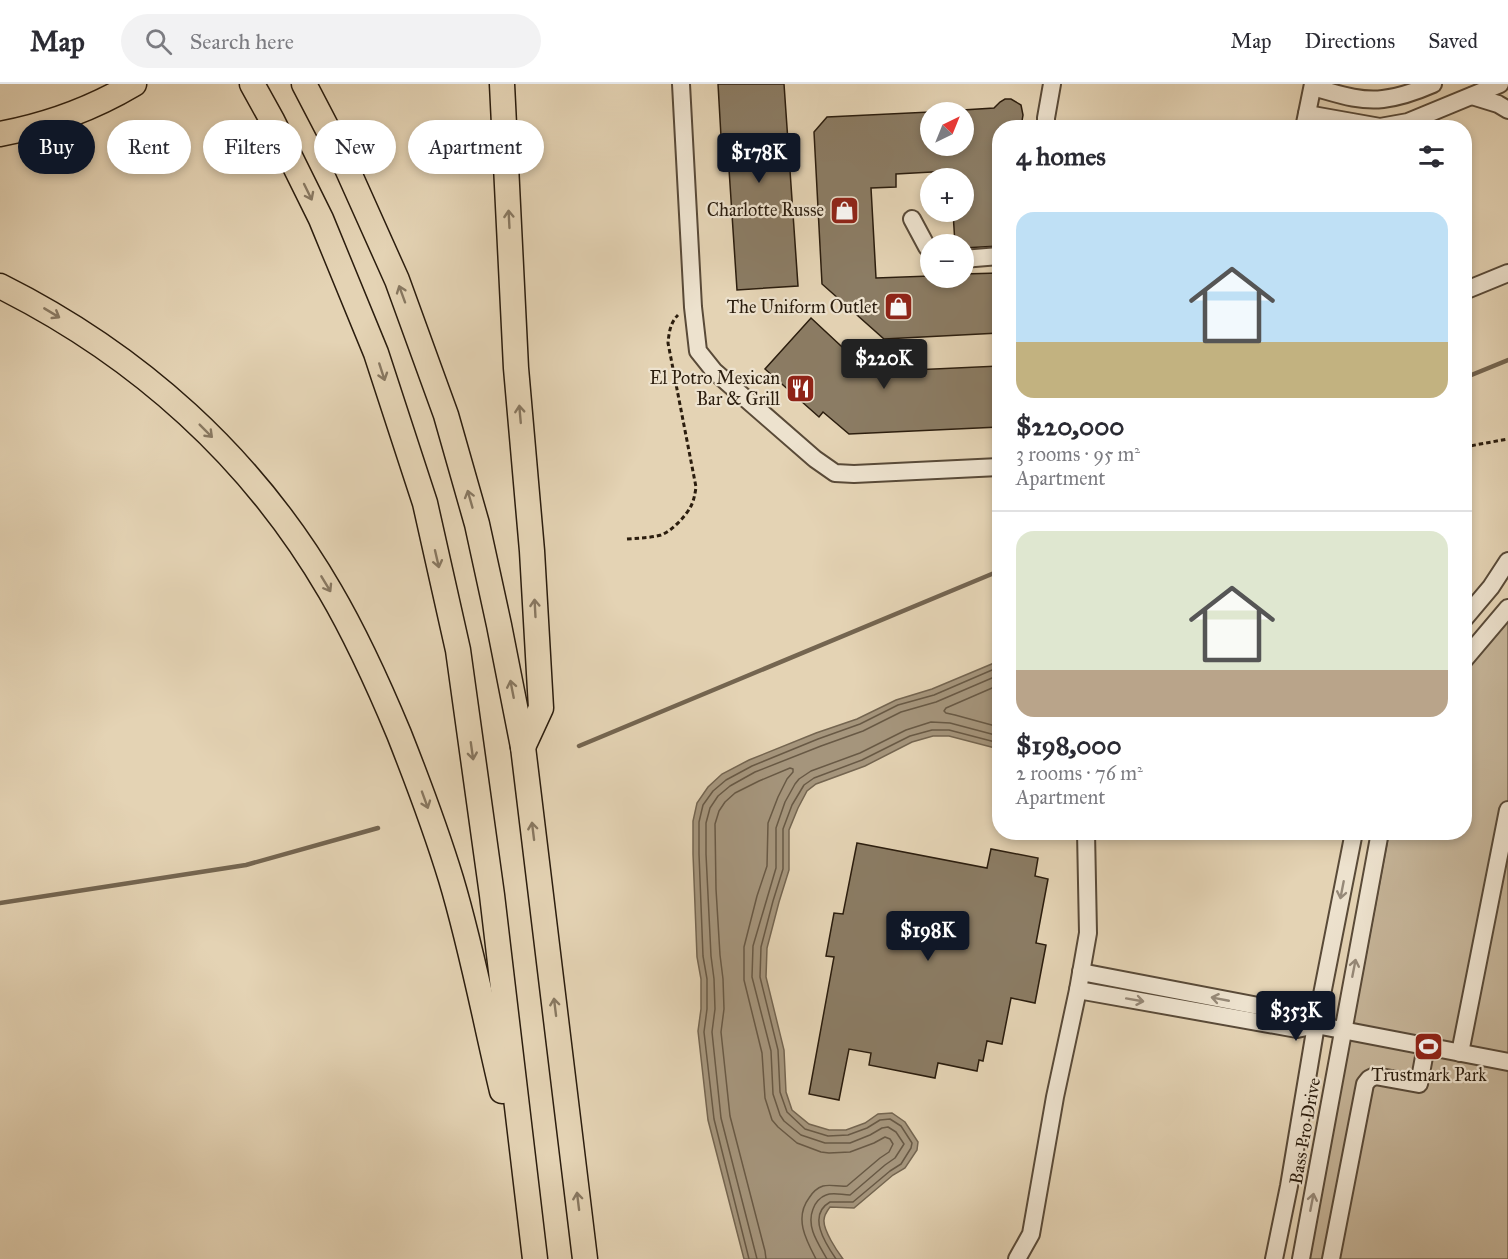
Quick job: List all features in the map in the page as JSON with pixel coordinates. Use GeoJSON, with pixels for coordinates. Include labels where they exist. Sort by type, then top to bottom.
{"type":"FeatureCollection","features":[{"type":"Feature","properties":{"kind":"highway"},"geometry":{"type":"LineString","coordinates":[[0,134],[38,126],[76,113],[134,84]]}},
{"type":"Feature","properties":{"kind":"highway"},"geometry":{"type":"LineString","coordinates":[[252,84],[321,219],[376,353],[425,502],[458,650],[492,895],[535,1259]]}},
{"type":"Feature","properties":{"kind":"highway"},"geometry":{"type":"LineString","coordinates":[[304,84],[341,155],[397,280],[446,415],[477,524],[523,747],[585,1259]]}},
{"type":"Feature","properties":{"kind":"highway"},"geometry":{"type":"LineString","coordinates":[[502,84],[516,368],[532,551],[540,708],[523,747]]}},
{"type":"Feature","properties":{"kind":"highway"},"geometry":{"type":"LineString","coordinates":[[0,286],[47,310],[97,342],[132,367],[194,419],[239,466],[269,502],[330,591],[387,706],[441,845],[468,940],[527,1190]]}},
{"type":"Feature","properties":{"kind":"street"},"geometry":{"type":"LineString","coordinates":[[681,84],[693,307],[698,351],[714,371],[815,459],[835,473],[992,467]]}},
{"type":"Feature","properties":{"kind":"street"},"geometry":{"type":"LineString","coordinates":[[1046,120],[1052,84]]}},
{"type":"Feature","properties":{"kind":"street"},"geometry":{"type":"LineString","coordinates":[[1305,120],[1313,85],[1355,98],[1382,99],[1410,94],[1433,84]]}},
{"type":"Feature","properties":{"kind":"street"},"geometry":{"type":"LineString","coordinates":[[1413,120],[1500,84]]}},
{"type":"Feature","properties":{"kind":"street"},"geometry":{"type":"LineString","coordinates":[[1472,96],[1508,110]]}},
{"type":"Feature","properties":{"kind":"street"},"geometry":{"type":"LineString","coordinates":[[912,219],[920,234]]}},
{"type":"Feature","properties":{"kind":"street"},"geometry":{"type":"LineString","coordinates":[[974,258],[992,257]]}},
{"type":"Feature","properties":{"kind":"street"},"geometry":{"type":"LineString","coordinates":[[1472,288],[1508,273]]}},
{"type":"Feature","properties":{"kind":"street"},"geometry":{"type":"LineString","coordinates":[[1472,610],[1491,587],[1508,561]]}},
{"type":"Feature","properties":{"kind":"street"},"geometry":{"type":"LineString","coordinates":[[1491,587],[1508,603]]}},
{"type":"Feature","properties":{"kind":"street"},"geometry":{"type":"LineString","coordinates":[[1472,651],[1508,608]]}},
{"type":"Feature","properties":{"kind":"street"},"geometry":{"type":"LineString","coordinates":[[1460,1053],[1508,810]]}},
{"type":"Feature","properties":{"kind":"street"},"geometry":{"type":"LineString","coordinates":[[1017,1259],[1031,1234],[1055,1097],[1088,933],[1086,840]]}},
{"type":"Feature","properties":{"kind":"street","name":"Bass Pro Drive"},"geometry":{"type":"LineString","coordinates":[[1274,1259],[1352,840]]}},
{"type":"Feature","properties":{"kind":"street","name":"Bass Pro Drive"},"geometry":{"type":"LineString","coordinates":[[1301,1259],[1343,1030],[1374,840]]}},
{"type":"Feature","properties":{"kind":"street"},"geometry":{"type":"LineString","coordinates":[[1081,972],[1300,1014],[1316,1025]]}},
{"type":"Feature","properties":{"kind":"street"},"geometry":{"type":"LineString","coordinates":[[1078,990],[1297,1029],[1316,1025],[1508,1062]]}},
{"type":"Feature","properties":{"kind":"street"},"geometry":{"type":"LineString","coordinates":[[1331,1259],[1365,1084],[1376,1076],[1419,1084],[1426,1046]]}},
{"type":"Feature","properties":{"kind":"path"},"geometry":{"type":"LineString","coordinates":[[627,538],[650,538],[664,534],[677,523],[694,500],[696,488],[668,343],[669,332],[674,320],[693,307]]}},
{"type":"Feature","properties":{"kind":"path"},"geometry":{"type":"LineString","coordinates":[[1472,446],[1508,439]]}},
{"type":"Feature","properties":{"kind":"shaded area","name":"Trustmark Park"},"geometry":{"type":"Polygon","coordinates":[[[1508,617],[1508,1259],[1309,1259],[1388,840],[1472,840],[1472,660],[1508,617]]]}},
{"type":"Feature","properties":{"kind":"water"},"geometry":{"type":"Polygon","coordinates":[[[992,664],[992,747],[949,736],[933,736],[912,742],[865,766],[816,784],[807,791],[789,830],[789,870],[767,948],[766,977],[784,1050],[786,1092],[792,1110],[809,1124],[829,1130],[846,1130],[865,1123],[878,1114],[892,1113],[905,1122],[918,1142],[917,1150],[905,1168],[893,1175],[854,1208],[830,1207],[824,1224],[843,1259],[744,1259],[708,1120],[698,1031],[701,979],[697,957],[693,854],[693,821],[697,803],[708,787],[722,774],[749,760],[857,719],[896,700],[932,689],[992,664]]]}},
{"type":"Feature","properties":{"kind":"building"},"geometry":{"type":"Polygon","coordinates":[[[718,84],[784,84],[798,286],[737,290],[728,154],[722,154],[718,84]]]}},
{"type":"Feature","properties":{"kind":"building"},"geometry":{"type":"Polygon","coordinates":[[[1005,99],[1011,99],[1021,105],[1023,115],[1022,120],[992,120],[992,246],[974,247],[974,234],[954,234],[954,222],[974,222],[974,168],[920,168],[920,173],[896,174],[896,187],[871,188],[876,278],[920,276],[920,288],[974,288],[974,274],[992,273],[992,333],[884,339],[822,284],[814,132],[827,117],[920,112],[920,156],[974,156],[974,109],[994,108],[1005,99]]]}},
{"type":"Feature","properties":{"kind":"building"},"geometry":{"type":"Polygon","coordinates":[[[811,318],[869,372],[992,366],[992,427],[849,434],[823,412],[819,417],[765,369],[811,318]]]}},
{"type":"Feature","properties":{"kind":"building"},"geometry":{"type":"Polygon","coordinates":[[[857,843],[987,868],[991,849],[1038,858],[1035,876],[1048,879],[1036,943],[1046,945],[1035,1003],[1011,998],[1002,1044],[987,1041],[983,1061],[979,1060],[977,1071],[938,1063],[935,1078],[869,1065],[871,1053],[849,1049],[839,1100],[809,1094],[834,957],[826,956],[834,913],[843,914],[857,843]]]}},
{"type":"Feature","properties":{"kind":"waterway"},"geometry":{"type":"LineString","coordinates":[[1472,375],[1508,360]]}},
{"type":"Feature","properties":{"kind":"waterway"},"geometry":{"type":"LineString","coordinates":[[579,746],[992,574]]}},
{"type":"Feature","properties":{"kind":"waterway"},"geometry":{"type":"LineString","coordinates":[[0,903],[246,865],[378,828]]}},
{"type":"Feature","properties":{"kind":"place","name":"Charlotte Russe"},"geometry":{"type":"Point","coordinates":[845,210]}},
{"type":"Feature","properties":{"kind":"place","name":"The Uniform Outlet"},"geometry":{"type":"Point","coordinates":[899,307]}},
{"type":"Feature","properties":{"kind":"place","name":"El Potro Mexican Bar & Grill"},"geometry":{"type":"Point","coordinates":[801,388]}},
{"type":"Feature","properties":{"kind":"place","name":"Trustmark Park"},"geometry":{"type":"Point","coordinates":[1429,1046]}}]}
